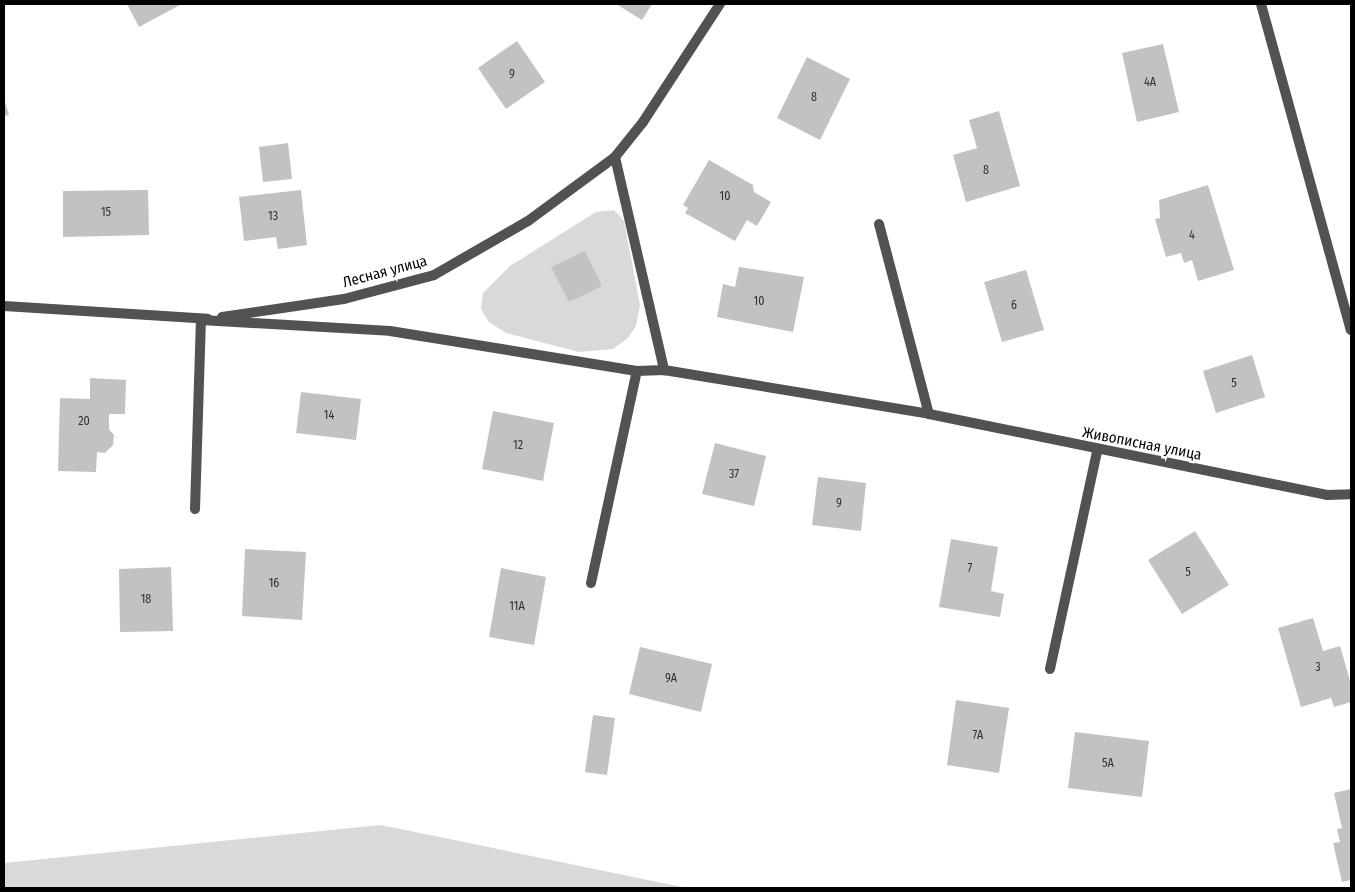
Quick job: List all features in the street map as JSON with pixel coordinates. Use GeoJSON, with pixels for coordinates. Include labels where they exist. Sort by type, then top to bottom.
{"type":"FeatureCollection","features":[{"type":"Feature","properties":{"kind":"street","name":"Лесная улица"},"geometry":{"type":"LineString","coordinates":[[4,306],[201,320],[344,299],[434,275],[528,221],[615,158],[643,122],[720,4]]}},
{"type":"Feature","properties":{"kind":"street"},"geometry":{"type":"LineString","coordinates":[[1261,4],[1351,330]]}},
{"type":"Feature","properties":{"kind":"street"},"geometry":{"type":"LineString","coordinates":[[615,158],[664,370]]}},
{"type":"Feature","properties":{"kind":"street"},"geometry":{"type":"LineString","coordinates":[[879,224],[929,414]]}},
{"type":"Feature","properties":{"kind":"street"},"geometry":{"type":"LineString","coordinates":[[196,509],[201,320]]}},
{"type":"Feature","properties":{"kind":"street","name":"Живописная улица"},"geometry":{"type":"LineString","coordinates":[[201,320],[390,331],[638,371],[664,370],[929,414],[1097,451],[1327,495],[1351,494]]}},
{"type":"Feature","properties":{"kind":"street"},"geometry":{"type":"LineString","coordinates":[[591,583],[638,371]]}},
{"type":"Feature","properties":{"kind":"street"},"geometry":{"type":"LineString","coordinates":[[1050,669],[1097,451]]}},
{"type":"Feature","properties":{"kind":"shaded area"},"geometry":{"type":"Polygon","coordinates":[[[614,210],[624,221],[640,305],[636,326],[627,339],[613,349],[579,352],[506,333],[489,322],[481,309],[483,293],[510,266],[596,212],[614,210]]]}},
{"type":"Feature","properties":{"kind":"shaded area"},"geometry":{"type":"Polygon","coordinates":[[[381,825],[687,888],[4,888],[4,863],[381,825]]]}},
{"type":"Feature","properties":{"kind":"building"},"geometry":{"type":"Polygon","coordinates":[[[127,4],[179,4],[180,5],[139,27],[127,4]]]}},
{"type":"Feature","properties":{"kind":"building"},"geometry":{"type":"Polygon","coordinates":[[[616,4],[652,4],[642,20],[616,4]]]}},
{"type":"Feature","properties":{"kind":"building"},"geometry":{"type":"Polygon","coordinates":[[[517,41],[545,82],[506,109],[478,68],[517,41]]]}},
{"type":"Feature","properties":{"kind":"building"},"geometry":{"type":"Polygon","coordinates":[[[1163,44],[1179,112],[1137,122],[1122,53],[1163,44]]]}},
{"type":"Feature","properties":{"kind":"building"},"geometry":{"type":"Polygon","coordinates":[[[807,57],[850,79],[820,140],[777,118],[807,57]]]}},
{"type":"Feature","properties":{"kind":"building"},"geometry":{"type":"Polygon","coordinates":[[[4,99],[9,115],[4,116],[4,99]]]}},
{"type":"Feature","properties":{"kind":"building"},"geometry":{"type":"Polygon","coordinates":[[[999,111],[1020,186],[966,202],[953,155],[977,148],[969,120],[999,111]]]}},
{"type":"Feature","properties":{"kind":"building"},"geometry":{"type":"Polygon","coordinates":[[[288,143],[292,179],[263,182],[259,147],[288,143]]]}},
{"type":"Feature","properties":{"kind":"building"},"geometry":{"type":"Polygon","coordinates":[[[709,160],[753,185],[754,192],[771,202],[757,226],[747,220],[735,241],[685,213],[688,208],[683,205],[709,160]]]}},
{"type":"Feature","properties":{"kind":"building"},"geometry":{"type":"Polygon","coordinates":[[[1208,185],[1234,270],[1198,281],[1192,260],[1184,263],[1181,253],[1166,257],[1155,219],[1160,218],[1159,200],[1208,185]]]}},
{"type":"Feature","properties":{"kind":"building"},"geometry":{"type":"Polygon","coordinates":[[[148,190],[149,235],[63,237],[63,191],[148,190]]]}},
{"type":"Feature","properties":{"kind":"building"},"geometry":{"type":"Polygon","coordinates":[[[301,190],[307,245],[278,249],[276,237],[244,241],[239,197],[301,190]]]}},
{"type":"Feature","properties":{"kind":"building"},"geometry":{"type":"Polygon","coordinates":[[[585,251],[602,286],[569,302],[551,267],[585,251]]]}},
{"type":"Feature","properties":{"kind":"building"},"geometry":{"type":"Polygon","coordinates":[[[739,267],[804,277],[793,332],[717,317],[723,284],[735,287],[739,267]]]}},
{"type":"Feature","properties":{"kind":"building"},"geometry":{"type":"Polygon","coordinates":[[[1026,270],[1044,330],[1002,342],[984,282],[1026,270]]]}},
{"type":"Feature","properties":{"kind":"building"},"geometry":{"type":"Polygon","coordinates":[[[1252,355],[1265,397],[1216,413],[1203,371],[1252,355]]]}},
{"type":"Feature","properties":{"kind":"building"},"geometry":{"type":"Polygon","coordinates":[[[90,378],[126,380],[125,414],[109,414],[109,429],[114,435],[113,445],[105,453],[97,452],[96,472],[58,471],[60,398],[90,399],[90,378]]]}},
{"type":"Feature","properties":{"kind":"building"},"geometry":{"type":"Polygon","coordinates":[[[301,392],[361,399],[356,440],[296,433],[301,392]]]}},
{"type":"Feature","properties":{"kind":"building"},"geometry":{"type":"Polygon","coordinates":[[[493,411],[554,423],[543,481],[482,469],[493,411]]]}},
{"type":"Feature","properties":{"kind":"building"},"geometry":{"type":"Polygon","coordinates":[[[715,443],[766,456],[754,506],[702,494],[715,443]]]}},
{"type":"Feature","properties":{"kind":"building"},"geometry":{"type":"Polygon","coordinates":[[[818,477],[866,483],[861,531],[812,525],[818,477]]]}},
{"type":"Feature","properties":{"kind":"building"},"geometry":{"type":"Polygon","coordinates":[[[1195,531],[1229,585],[1182,614],[1148,560],[1195,531]]]}},
{"type":"Feature","properties":{"kind":"building"},"geometry":{"type":"Polygon","coordinates":[[[951,539],[998,547],[991,591],[1004,594],[1000,617],[939,607],[951,539]]]}},
{"type":"Feature","properties":{"kind":"building"},"geometry":{"type":"Polygon","coordinates":[[[245,549],[306,552],[302,620],[242,616],[245,549]]]}},
{"type":"Feature","properties":{"kind":"building"},"geometry":{"type":"Polygon","coordinates":[[[171,567],[173,631],[120,632],[119,569],[171,567]]]}},
{"type":"Feature","properties":{"kind":"building"},"geometry":{"type":"Polygon","coordinates":[[[501,568],[546,577],[534,645],[489,637],[501,568]]]}},
{"type":"Feature","properties":{"kind":"building"},"geometry":{"type":"Polygon","coordinates":[[[1313,618],[1323,651],[1340,646],[1351,684],[1351,702],[1334,707],[1331,698],[1301,707],[1278,628],[1313,618]]]}},
{"type":"Feature","properties":{"kind":"building"},"geometry":{"type":"Polygon","coordinates":[[[640,647],[712,664],[701,712],[629,694],[640,647]]]}},
{"type":"Feature","properties":{"kind":"building"},"geometry":{"type":"Polygon","coordinates":[[[956,700],[1009,708],[999,773],[947,765],[956,700]]]}},
{"type":"Feature","properties":{"kind":"building"},"geometry":{"type":"Polygon","coordinates":[[[593,715],[615,718],[607,775],[585,772],[593,715]]]}},
{"type":"Feature","properties":{"kind":"building"},"geometry":{"type":"Polygon","coordinates":[[[1075,732],[1149,741],[1142,797],[1068,788],[1075,732]]]}},
{"type":"Feature","properties":{"kind":"building"},"geometry":{"type":"Polygon","coordinates":[[[1351,789],[1351,880],[1342,882],[1333,843],[1340,842],[1337,829],[1342,828],[1334,793],[1351,789]]]}}]}
